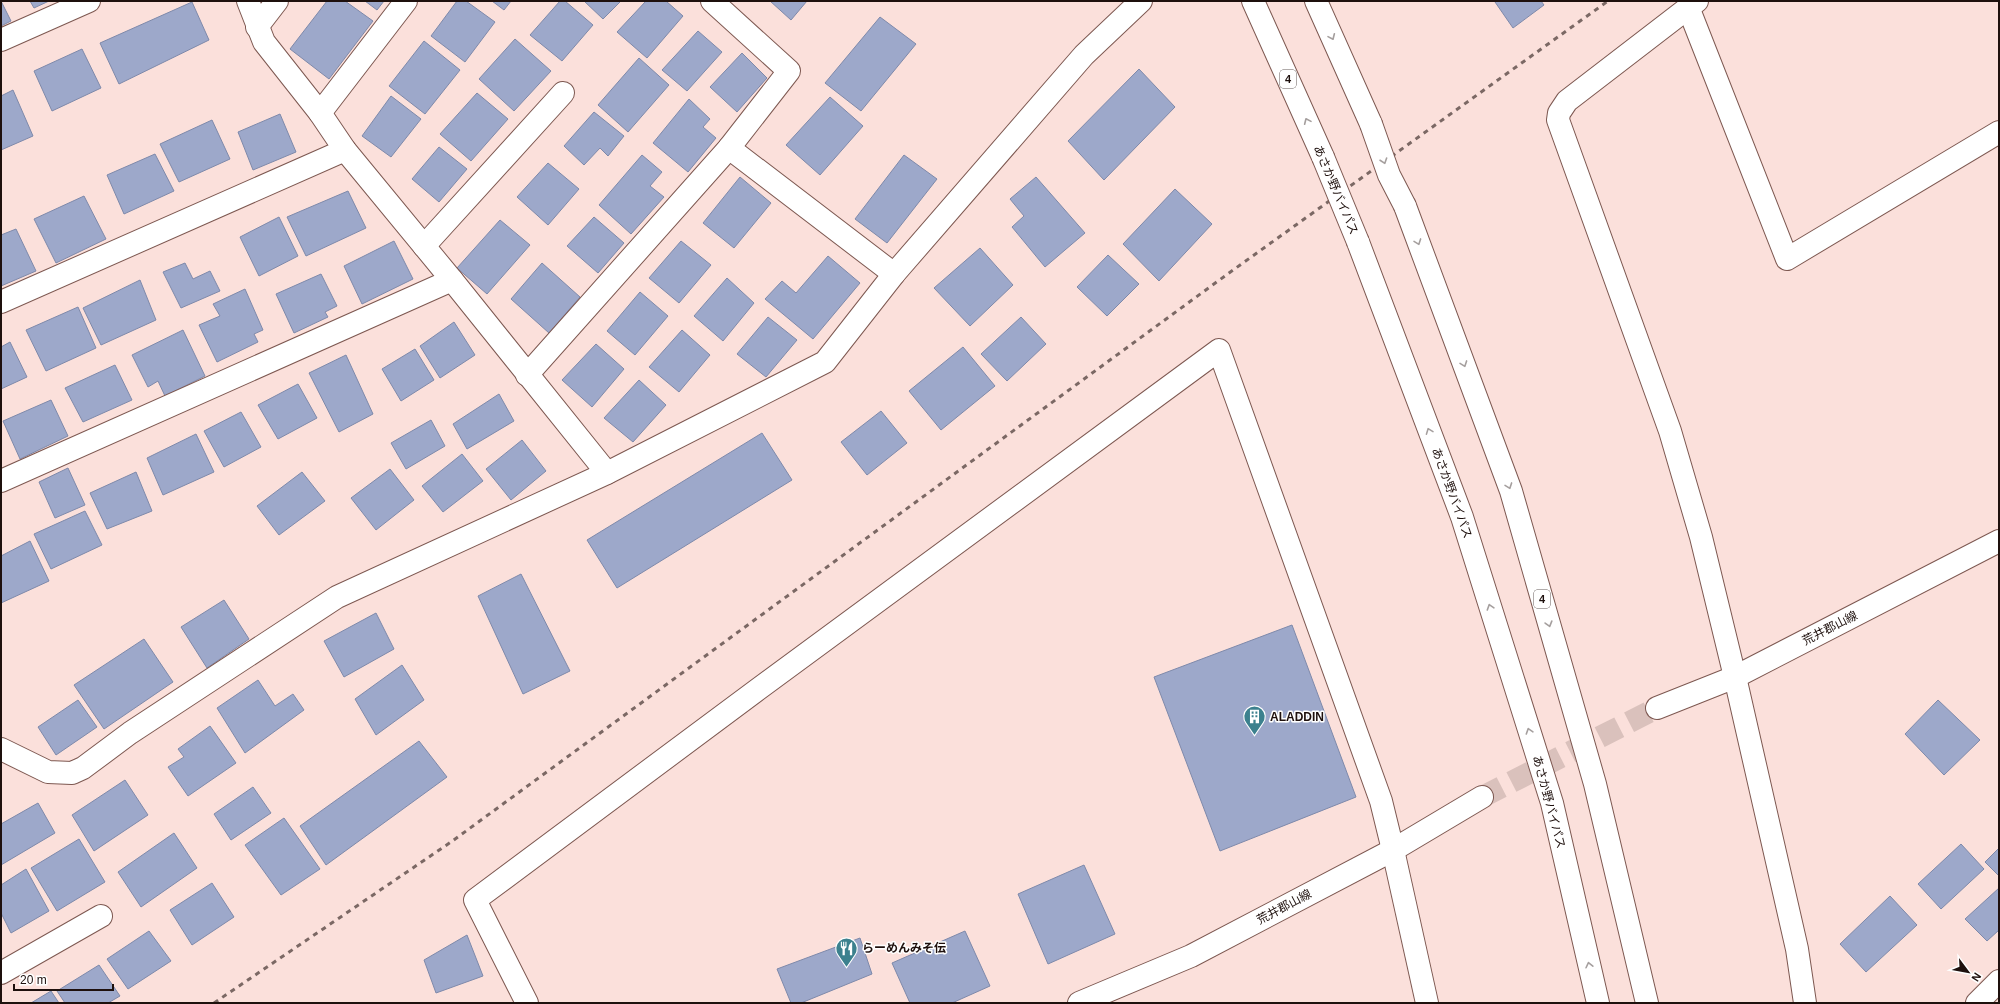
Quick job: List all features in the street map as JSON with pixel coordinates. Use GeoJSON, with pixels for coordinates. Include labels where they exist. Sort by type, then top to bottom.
{"type":"FeatureCollection","features":[{"type":"Feature","properties":{"kind":"main road"},"geometry":{"type":"LineString","coordinates":[[1,40],[89,1]]}},
{"type":"Feature","properties":{"kind":"main road"},"geometry":{"type":"LineString","coordinates":[[248,1],[264,42],[320,113],[345,150],[452,280],[607,473]]}},
{"type":"Feature","properties":{"kind":"main road"},"geometry":{"type":"LineString","coordinates":[[258,27],[277,1]]}},
{"type":"Feature","properties":{"kind":"main road"},"geometry":{"type":"LineString","coordinates":[[320,113],[406,1]]}},
{"type":"Feature","properties":{"kind":"main road"},"geometry":{"type":"LineString","coordinates":[[527,375],[729,148],[789,71],[712,1]]}},
{"type":"Feature","properties":{"kind":"main road"},"geometry":{"type":"LineString","coordinates":[[1,749],[48,772],[63,774],[78,771],[130,733],[337,597],[607,473],[825,362],[894,274],[1084,55],[1140,1]]}},
{"type":"Feature","properties":{"kind":"main road","name":"あさか野バイパス"},"geometry":{"type":"LineString","coordinates":[[1253,1],[1323,157],[1358,242],[1462,517],[1552,803],[1598,1003]]}},
{"type":"Feature","properties":{"kind":"main road","name":"4"},"geometry":{"type":"LineString","coordinates":[[1316,1],[1371,124],[1389,175],[1405,206],[1511,491],[1595,784],[1646,1003]]}},
{"type":"Feature","properties":{"kind":"main road"},"geometry":{"type":"LineString","coordinates":[[1805,1003],[1798,949],[1701,537],[1670,431],[1558,120],[1559,113],[1567,100],[1693,4],[1787,259],[1999,132]]}},
{"type":"Feature","properties":{"kind":"main road"},"geometry":{"type":"LineString","coordinates":[[424,246],[563,93]]}},
{"type":"Feature","properties":{"kind":"main road"},"geometry":{"type":"LineString","coordinates":[[729,148],[894,274]]}},
{"type":"Feature","properties":{"kind":"main road"},"geometry":{"type":"LineString","coordinates":[[1,302],[345,150]]}},
{"type":"Feature","properties":{"kind":"main road"},"geometry":{"type":"LineString","coordinates":[[1,480],[452,280]]}},
{"type":"Feature","properties":{"kind":"main road"},"geometry":{"type":"LineString","coordinates":[[527,1003],[475,900],[757,690],[1219,350],[1382,801],[1427,1003]]}},
{"type":"Feature","properties":{"kind":"main road","name":"荒井郡山線"},"geometry":{"type":"LineString","coordinates":[[1658,708],[1735,677],[1999,541]]}},
{"type":"Feature","properties":{"kind":"main road","name":"荒井郡山線"},"geometry":{"type":"LineString","coordinates":[[1079,1003],[1191,956],[1393,850],[1482,797]]}},
{"type":"Feature","properties":{"kind":"main road"},"geometry":{"type":"LineString","coordinates":[[1,973],[101,916]]}},
{"type":"Feature","properties":{"kind":"main road"},"geometry":{"type":"LineString","coordinates":[[1977,1003],[1999,980]]}},
{"type":"Feature","properties":{"kind":"building"},"geometry":{"type":"Polygon","coordinates":[[[1,1],[11,21],[1,26],[1,1]]]}},
{"type":"Feature","properties":{"kind":"building"},"geometry":{"type":"Polygon","coordinates":[[[30,1],[49,1],[34,8],[30,1]]]}},
{"type":"Feature","properties":{"kind":"building"},"geometry":{"type":"Polygon","coordinates":[[[327,1],[345,1],[373,21],[329,79],[290,49],[327,1]]]}},
{"type":"Feature","properties":{"kind":"building"},"geometry":{"type":"Polygon","coordinates":[[[365,1],[384,1],[377,10],[365,1]]]}},
{"type":"Feature","properties":{"kind":"building"},"geometry":{"type":"Polygon","coordinates":[[[457,1],[466,1],[495,22],[465,62],[431,36],[457,1]]]}},
{"type":"Feature","properties":{"kind":"building"},"geometry":{"type":"Polygon","coordinates":[[[492,1],[511,1],[504,10],[492,1]]]}},
{"type":"Feature","properties":{"kind":"building"},"geometry":{"type":"Polygon","coordinates":[[[560,1],[565,1],[593,25],[562,61],[530,35],[560,1]]]}},
{"type":"Feature","properties":{"kind":"building"},"geometry":{"type":"Polygon","coordinates":[[[584,1],[621,1],[603,19],[584,1]]]}},
{"type":"Feature","properties":{"kind":"building"},"geometry":{"type":"Polygon","coordinates":[[[646,1],[666,1],[683,16],[647,58],[617,32],[646,1]]]}},
{"type":"Feature","properties":{"kind":"building"},"geometry":{"type":"Polygon","coordinates":[[[770,1],[807,1],[791,20],[770,1]]]}},
{"type":"Feature","properties":{"kind":"building"},"geometry":{"type":"Polygon","coordinates":[[[1541,1],[1544,5],[1513,28],[1495,2],[1541,1]]]}},
{"type":"Feature","properties":{"kind":"building"},"geometry":{"type":"Polygon","coordinates":[[[192,2],[209,40],[119,84],[100,43],[192,2]]]}},
{"type":"Feature","properties":{"kind":"building"},"geometry":{"type":"Polygon","coordinates":[[[880,17],[916,44],[861,111],[825,83],[880,17]]]}},
{"type":"Feature","properties":{"kind":"building"},"geometry":{"type":"Polygon","coordinates":[[[698,31],[722,52],[687,91],[662,70],[698,31]]]}},
{"type":"Feature","properties":{"kind":"building"},"geometry":{"type":"Polygon","coordinates":[[[515,39],[551,71],[514,111],[479,79],[515,39]]]}},
{"type":"Feature","properties":{"kind":"building"},"geometry":{"type":"Polygon","coordinates":[[[424,41],[460,70],[425,114],[389,86],[424,41]]]}},
{"type":"Feature","properties":{"kind":"building"},"geometry":{"type":"Polygon","coordinates":[[[82,49],[101,88],[52,111],[34,71],[82,49]]]}},
{"type":"Feature","properties":{"kind":"building"},"geometry":{"type":"Polygon","coordinates":[[[742,53],[767,78],[737,112],[710,87],[742,53]]]}},
{"type":"Feature","properties":{"kind":"building"},"geometry":{"type":"Polygon","coordinates":[[[639,58],[669,85],[628,132],[598,105],[639,58]]]}},
{"type":"Feature","properties":{"kind":"building"},"geometry":{"type":"Polygon","coordinates":[[[1139,69],[1175,107],[1104,180],[1068,141],[1139,69]]]}},
{"type":"Feature","properties":{"kind":"building"},"geometry":{"type":"Polygon","coordinates":[[[13,90],[33,136],[1,150],[1,96],[13,90]]]}},
{"type":"Feature","properties":{"kind":"building"},"geometry":{"type":"Polygon","coordinates":[[[477,93],[508,119],[471,161],[440,134],[477,93]]]}},
{"type":"Feature","properties":{"kind":"building"},"geometry":{"type":"Polygon","coordinates":[[[391,96],[421,119],[391,157],[362,136],[391,96]]]}},
{"type":"Feature","properties":{"kind":"building"},"geometry":{"type":"Polygon","coordinates":[[[830,97],[863,126],[820,175],[786,145],[830,97]]]}},
{"type":"Feature","properties":{"kind":"building"},"geometry":{"type":"Polygon","coordinates":[[[689,99],[710,119],[703,127],[716,138],[688,172],[653,143],[689,99]]]}},
{"type":"Feature","properties":{"kind":"building"},"geometry":{"type":"Polygon","coordinates":[[[594,112],[624,136],[608,156],[600,148],[584,165],[564,146],[594,112]]]}},
{"type":"Feature","properties":{"kind":"building"},"geometry":{"type":"Polygon","coordinates":[[[280,114],[296,152],[253,170],[238,132],[280,114]]]}},
{"type":"Feature","properties":{"kind":"building"},"geometry":{"type":"Polygon","coordinates":[[[212,120],[230,159],[179,182],[160,144],[212,120]]]}},
{"type":"Feature","properties":{"kind":"building"},"geometry":{"type":"Polygon","coordinates":[[[439,147],[467,169],[439,202],[412,179],[439,147]]]}},
{"type":"Feature","properties":{"kind":"building"},"geometry":{"type":"Polygon","coordinates":[[[155,154],[174,191],[124,214],[107,175],[155,154]]]}},
{"type":"Feature","properties":{"kind":"building"},"geometry":{"type":"Polygon","coordinates":[[[642,155],[662,172],[650,186],[664,197],[631,234],[599,205],[642,155]]]}},
{"type":"Feature","properties":{"kind":"building"},"geometry":{"type":"Polygon","coordinates":[[[904,155],[937,179],[887,243],[855,219],[904,155]]]}},
{"type":"Feature","properties":{"kind":"building"},"geometry":{"type":"Polygon","coordinates":[[[548,163],[579,189],[548,225],[517,197],[548,163]]]}},
{"type":"Feature","properties":{"kind":"building"},"geometry":{"type":"Polygon","coordinates":[[[740,177],[771,203],[734,248],[703,223],[740,177]]]}},
{"type":"Feature","properties":{"kind":"building"},"geometry":{"type":"Polygon","coordinates":[[[1036,177],[1085,233],[1045,267],[1012,227],[1024,216],[1010,199],[1036,177]]]}},
{"type":"Feature","properties":{"kind":"building"},"geometry":{"type":"Polygon","coordinates":[[[1175,189],[1212,224],[1159,281],[1123,244],[1175,189]]]}},
{"type":"Feature","properties":{"kind":"building"},"geometry":{"type":"Polygon","coordinates":[[[348,191],[366,228],[306,256],[287,217],[348,191]]]}},
{"type":"Feature","properties":{"kind":"building"},"geometry":{"type":"Polygon","coordinates":[[[84,196],[106,239],[56,263],[34,219],[84,196]]]}},
{"type":"Feature","properties":{"kind":"building"},"geometry":{"type":"Polygon","coordinates":[[[279,217],[298,256],[259,276],[240,237],[279,217]]]}},
{"type":"Feature","properties":{"kind":"building"},"geometry":{"type":"Polygon","coordinates":[[[594,217],[624,243],[598,273],[567,246],[594,217]]]}},
{"type":"Feature","properties":{"kind":"building"},"geometry":{"type":"Polygon","coordinates":[[[500,220],[530,245],[487,294],[457,268],[500,220]]]}},
{"type":"Feature","properties":{"kind":"building"},"geometry":{"type":"Polygon","coordinates":[[[16,229],[36,271],[1,286],[1,235],[16,229]]]}},
{"type":"Feature","properties":{"kind":"building"},"geometry":{"type":"Polygon","coordinates":[[[394,241],[413,279],[362,304],[344,266],[394,241]]]}},
{"type":"Feature","properties":{"kind":"building"},"geometry":{"type":"Polygon","coordinates":[[[681,241],[711,265],[679,303],[649,278],[681,241]]]}},
{"type":"Feature","properties":{"kind":"building"},"geometry":{"type":"Polygon","coordinates":[[[980,248],[1013,285],[970,326],[934,288],[980,248]]]}},
{"type":"Feature","properties":{"kind":"building"},"geometry":{"type":"Polygon","coordinates":[[[1108,255],[1139,284],[1107,316],[1077,287],[1108,255]]]}},
{"type":"Feature","properties":{"kind":"building"},"geometry":{"type":"Polygon","coordinates":[[[828,256],[860,283],[813,339],[765,299],[782,281],[796,293],[828,256]]]}},
{"type":"Feature","properties":{"kind":"building"},"geometry":{"type":"Polygon","coordinates":[[[185,263],[193,279],[210,271],[220,291],[181,308],[163,272],[185,263]]]}},
{"type":"Feature","properties":{"kind":"building"},"geometry":{"type":"Polygon","coordinates":[[[542,263],[580,297],[549,333],[511,299],[542,263]]]}},
{"type":"Feature","properties":{"kind":"building"},"geometry":{"type":"Polygon","coordinates":[[[321,274],[337,306],[325,312],[328,317],[294,333],[276,294],[321,274]]]}},
{"type":"Feature","properties":{"kind":"building"},"geometry":{"type":"Polygon","coordinates":[[[727,278],[754,303],[723,341],[694,316],[727,278]]]}},
{"type":"Feature","properties":{"kind":"building"},"geometry":{"type":"Polygon","coordinates":[[[140,280],[156,320],[101,345],[83,308],[140,280]]]}},
{"type":"Feature","properties":{"kind":"building"},"geometry":{"type":"Polygon","coordinates":[[[245,289],[263,330],[254,334],[258,342],[217,362],[199,325],[220,316],[213,304],[245,289]]]}},
{"type":"Feature","properties":{"kind":"building"},"geometry":{"type":"Polygon","coordinates":[[[640,292],[668,316],[635,355],[607,331],[640,292]]]}},
{"type":"Feature","properties":{"kind":"building"},"geometry":{"type":"Polygon","coordinates":[[[78,307],[96,348],[46,371],[26,330],[78,307]]]}},
{"type":"Feature","properties":{"kind":"building"},"geometry":{"type":"Polygon","coordinates":[[[768,317],[797,340],[766,377],[737,354],[768,317]]]}},
{"type":"Feature","properties":{"kind":"building"},"geometry":{"type":"Polygon","coordinates":[[[1021,317],[1046,344],[1007,381],[981,354],[1021,317]]]}},
{"type":"Feature","properties":{"kind":"building"},"geometry":{"type":"Polygon","coordinates":[[[454,322],[475,355],[440,378],[420,346],[454,322]]]}},
{"type":"Feature","properties":{"kind":"building"},"geometry":{"type":"Polygon","coordinates":[[[183,330],[205,376],[165,396],[158,381],[148,387],[132,355],[183,330]]]}},
{"type":"Feature","properties":{"kind":"building"},"geometry":{"type":"Polygon","coordinates":[[[682,330],[710,355],[679,392],[649,367],[682,330]]]}},
{"type":"Feature","properties":{"kind":"building"},"geometry":{"type":"Polygon","coordinates":[[[10,342],[27,377],[1,389],[1,347],[10,342]]]}},
{"type":"Feature","properties":{"kind":"building"},"geometry":{"type":"Polygon","coordinates":[[[596,344],[624,369],[592,407],[562,380],[596,344]]]}},
{"type":"Feature","properties":{"kind":"building"},"geometry":{"type":"Polygon","coordinates":[[[963,347],[995,386],[941,430],[909,391],[963,347]]]}},
{"type":"Feature","properties":{"kind":"building"},"geometry":{"type":"Polygon","coordinates":[[[415,349],[434,380],[401,401],[382,369],[415,349]]]}},
{"type":"Feature","properties":{"kind":"building"},"geometry":{"type":"Polygon","coordinates":[[[346,355],[373,414],[339,432],[309,373],[346,355]]]}},
{"type":"Feature","properties":{"kind":"building"},"geometry":{"type":"Polygon","coordinates":[[[115,365],[132,400],[83,422],[65,388],[115,365]]]}},
{"type":"Feature","properties":{"kind":"building"},"geometry":{"type":"Polygon","coordinates":[[[639,380],[666,405],[633,442],[604,418],[639,380]]]}},
{"type":"Feature","properties":{"kind":"building"},"geometry":{"type":"Polygon","coordinates":[[[298,384],[317,418],[278,439],[258,405],[298,384]]]}},
{"type":"Feature","properties":{"kind":"building"},"geometry":{"type":"Polygon","coordinates":[[[499,394],[514,421],[467,449],[453,424],[499,394]]]}},
{"type":"Feature","properties":{"kind":"building"},"geometry":{"type":"Polygon","coordinates":[[[51,400],[68,436],[20,459],[3,421],[51,400]]]}},
{"type":"Feature","properties":{"kind":"building"},"geometry":{"type":"Polygon","coordinates":[[[881,411],[907,443],[867,475],[841,442],[881,411]]]}},
{"type":"Feature","properties":{"kind":"building"},"geometry":{"type":"Polygon","coordinates":[[[241,412],[261,447],[224,467],[204,431],[241,412]]]}},
{"type":"Feature","properties":{"kind":"building"},"geometry":{"type":"Polygon","coordinates":[[[431,420],[445,446],[406,469],[391,443],[431,420]]]}},
{"type":"Feature","properties":{"kind":"building"},"geometry":{"type":"Polygon","coordinates":[[[762,433],[792,480],[617,588],[587,540],[762,433]]]}},
{"type":"Feature","properties":{"kind":"building"},"geometry":{"type":"Polygon","coordinates":[[[196,434],[214,472],[163,495],[147,458],[196,434]]]}},
{"type":"Feature","properties":{"kind":"building"},"geometry":{"type":"Polygon","coordinates":[[[522,440],[546,471],[511,500],[486,469],[522,440]]]}},
{"type":"Feature","properties":{"kind":"building"},"geometry":{"type":"Polygon","coordinates":[[[462,454],[483,481],[443,512],[422,486],[462,454]]]}},
{"type":"Feature","properties":{"kind":"building"},"geometry":{"type":"Polygon","coordinates":[[[68,468],[85,505],[55,518],[39,482],[68,468]]]}},
{"type":"Feature","properties":{"kind":"building"},"geometry":{"type":"Polygon","coordinates":[[[390,469],[414,500],[376,530],[351,498],[390,469]]]}},
{"type":"Feature","properties":{"kind":"building"},"geometry":{"type":"Polygon","coordinates":[[[136,472],[152,511],[107,529],[90,493],[136,472]]]}},
{"type":"Feature","properties":{"kind":"building"},"geometry":{"type":"Polygon","coordinates":[[[302,472],[325,501],[279,535],[257,506],[302,472]]]}},
{"type":"Feature","properties":{"kind":"building"},"geometry":{"type":"Polygon","coordinates":[[[85,511],[102,545],[51,569],[34,534],[85,511]]]}},
{"type":"Feature","properties":{"kind":"building"},"geometry":{"type":"Polygon","coordinates":[[[30,541],[49,581],[1,603],[1,556],[30,541]]]}},
{"type":"Feature","properties":{"kind":"building"},"geometry":{"type":"Polygon","coordinates":[[[521,574],[570,671],[523,694],[478,596],[521,574]]]}},
{"type":"Feature","properties":{"kind":"building"},"geometry":{"type":"Polygon","coordinates":[[[224,600],[249,639],[207,668],[181,627],[224,600]]]}},
{"type":"Feature","properties":{"kind":"building"},"geometry":{"type":"Polygon","coordinates":[[[376,613],[394,649],[344,677],[324,641],[376,613]]]}},
{"type":"Feature","properties":{"kind":"building","name":"ALADDIN"},"geometry":{"type":"Polygon","coordinates":[[[1292,625],[1356,797],[1220,851],[1154,677],[1292,625]]]}},
{"type":"Feature","properties":{"kind":"building"},"geometry":{"type":"Polygon","coordinates":[[[144,639],[173,682],[104,729],[74,685],[144,639]]]}},
{"type":"Feature","properties":{"kind":"building"},"geometry":{"type":"Polygon","coordinates":[[[402,665],[424,700],[376,735],[355,699],[402,665]]]}},
{"type":"Feature","properties":{"kind":"building"},"geometry":{"type":"Polygon","coordinates":[[[258,680],[275,706],[293,694],[304,710],[245,753],[217,708],[258,680]]]}},
{"type":"Feature","properties":{"kind":"building"},"geometry":{"type":"Polygon","coordinates":[[[78,700],[97,727],[56,755],[38,727],[78,700]]]}},
{"type":"Feature","properties":{"kind":"building"},"geometry":{"type":"Polygon","coordinates":[[[1938,700],[1980,740],[1944,775],[1905,734],[1938,700]]]}},
{"type":"Feature","properties":{"kind":"building"},"geometry":{"type":"Polygon","coordinates":[[[210,726],[236,763],[188,796],[168,767],[184,757],[178,749],[210,726]]]}},
{"type":"Feature","properties":{"kind":"building"},"geometry":{"type":"Polygon","coordinates":[[[419,741],[447,777],[326,865],[300,826],[419,741]]]}},
{"type":"Feature","properties":{"kind":"building"},"geometry":{"type":"Polygon","coordinates":[[[125,780],[148,815],[94,851],[72,815],[125,780]]]}},
{"type":"Feature","properties":{"kind":"building"},"geometry":{"type":"Polygon","coordinates":[[[253,787],[271,813],[231,840],[214,814],[253,787]]]}},
{"type":"Feature","properties":{"kind":"building"},"geometry":{"type":"Polygon","coordinates":[[[38,803],[55,833],[1,865],[1,824],[38,803]]]}},
{"type":"Feature","properties":{"kind":"building"},"geometry":{"type":"Polygon","coordinates":[[[284,818],[320,869],[281,895],[245,845],[284,818]]]}},
{"type":"Feature","properties":{"kind":"building"},"geometry":{"type":"Polygon","coordinates":[[[174,833],[197,868],[141,907],[118,872],[174,833]]]}},
{"type":"Feature","properties":{"kind":"building"},"geometry":{"type":"Polygon","coordinates":[[[79,839],[105,882],[57,911],[31,868],[79,839]]]}},
{"type":"Feature","properties":{"kind":"building"},"geometry":{"type":"Polygon","coordinates":[[[1961,844],[1984,869],[1941,909],[1918,884],[1961,844]]]}},
{"type":"Feature","properties":{"kind":"building"},"geometry":{"type":"Polygon","coordinates":[[[1999,848],[1999,876],[1985,862],[1999,848]]]}},
{"type":"Feature","properties":{"kind":"building"},"geometry":{"type":"Polygon","coordinates":[[[1084,865],[1115,934],[1048,964],[1018,894],[1084,865]]]}},
{"type":"Feature","properties":{"kind":"building"},"geometry":{"type":"Polygon","coordinates":[[[26,869],[49,911],[11,933],[1,913],[1,885],[26,869]]]}},
{"type":"Feature","properties":{"kind":"building"},"geometry":{"type":"Polygon","coordinates":[[[212,883],[234,917],[192,945],[170,910],[212,883]]]}},
{"type":"Feature","properties":{"kind":"building"},"geometry":{"type":"Polygon","coordinates":[[[1999,888],[1999,930],[1987,941],[1965,919],[1999,888]]]}},
{"type":"Feature","properties":{"kind":"building"},"geometry":{"type":"Polygon","coordinates":[[[1890,896],[1917,925],[1866,972],[1840,944],[1890,896]]]}},
{"type":"Feature","properties":{"kind":"building"},"geometry":{"type":"Polygon","coordinates":[[[149,931],[171,961],[128,989],[107,959],[149,931]]]}},
{"type":"Feature","properties":{"kind":"building"},"geometry":{"type":"Polygon","coordinates":[[[965,931],[990,986],[952,1003],[910,1003],[892,963],[965,931]]]}},
{"type":"Feature","properties":{"kind":"building"},"geometry":{"type":"Polygon","coordinates":[[[467,935],[483,976],[436,993],[424,960],[467,935]]]}},
{"type":"Feature","properties":{"kind":"building"},"geometry":{"type":"Polygon","coordinates":[[[860,938],[872,974],[801,1003],[791,1003],[777,969],[860,938]]]}},
{"type":"Feature","properties":{"kind":"building"},"geometry":{"type":"Polygon","coordinates":[[[99,965],[120,996],[108,1003],[65,1003],[57,991],[99,965]]]}},
{"type":"Feature","properties":{"kind":"building"},"geometry":{"type":"Polygon","coordinates":[[[51,991],[59,1003],[31,1003],[51,991]]]}},
{"type":"Feature","properties":{"kind":"tunnel"},"geometry":{"type":"LineString","coordinates":[[1482,797],[1657,708]]}},
{"type":"Feature","properties":{"kind":"railway"},"geometry":{"type":"LineString","coordinates":[[214,1003],[451,842],[1229,273],[1608,1]]}},
{"type":"Feature","properties":{"kind":"place","name":"ALADDIN"},"geometry":{"type":"Point","coordinates":[1255,736]}},
{"type":"Feature","properties":{"kind":"place","name":"らーめんみそ伝"},"geometry":{"type":"Point","coordinates":[847,968]}}]}
